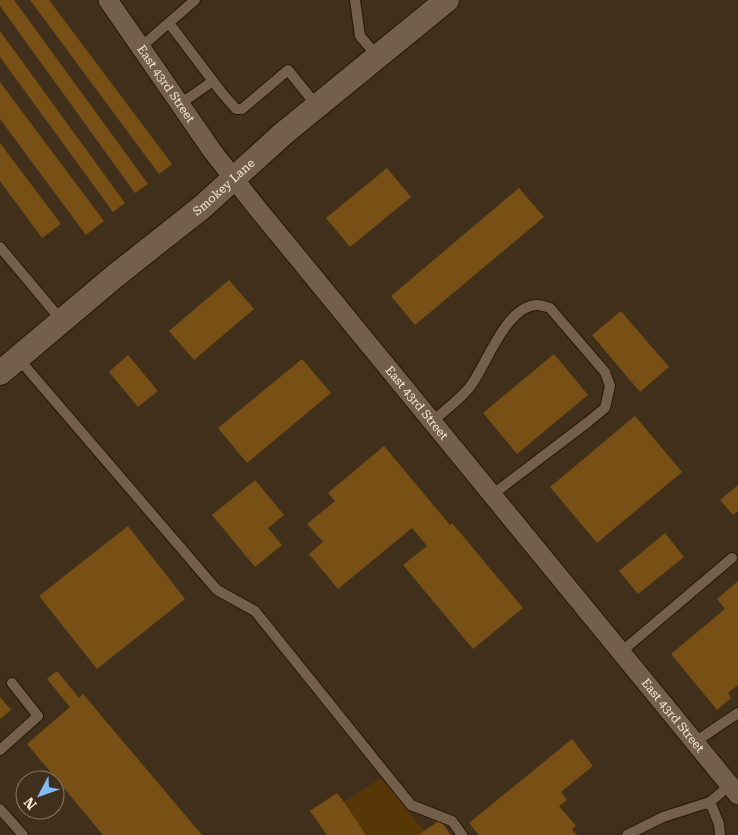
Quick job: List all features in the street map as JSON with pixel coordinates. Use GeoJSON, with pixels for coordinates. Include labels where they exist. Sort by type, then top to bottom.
{"type":"FeatureCollection","features":[{"type":"Feature","properties":{"kind":"street","name":"East 43rd Street"},"geometry":{"type":"LineString","coordinates":[[108,0],[234,179],[695,742],[735,786]]}},
{"type":"Feature","properties":{"kind":"street","name":"Smokey Lane"},"geometry":{"type":"LineString","coordinates":[[9,366],[201,208],[317,106],[447,0]]}},
{"type":"Feature","properties":{"kind":"lane"},"geometry":{"type":"LineString","coordinates":[[141,47],[195,0]]}},
{"type":"Feature","properties":{"kind":"lane"},"geometry":{"type":"LineString","coordinates":[[355,0],[360,36],[377,56]]}},
{"type":"Feature","properties":{"kind":"lane"},"geometry":{"type":"LineString","coordinates":[[168,23],[234,107],[239,110],[288,70],[317,106]]}},
{"type":"Feature","properties":{"kind":"lane"},"geometry":{"type":"LineString","coordinates":[[180,104],[213,81]]}},
{"type":"Feature","properties":{"kind":"lane"},"geometry":{"type":"LineString","coordinates":[[0,247],[62,321]]}},
{"type":"Feature","properties":{"kind":"lane"},"geometry":{"type":"LineString","coordinates":[[432,422],[469,389],[498,336],[522,310],[538,304],[550,308],[605,372],[610,386],[605,408],[492,495]]}},
{"type":"Feature","properties":{"kind":"lane"},"geometry":{"type":"LineString","coordinates":[[9,366],[217,590],[256,612],[411,805],[452,821],[462,835]]}},
{"type":"Feature","properties":{"kind":"lane"},"geometry":{"type":"LineString","coordinates":[[621,652],[732,558]]}},
{"type":"Feature","properties":{"kind":"lane"},"geometry":{"type":"LineString","coordinates":[[0,750],[38,716],[12,683]]}},
{"type":"Feature","properties":{"kind":"lane"},"geometry":{"type":"LineString","coordinates":[[695,742],[738,713]]}},
{"type":"Feature","properties":{"kind":"lane"},"geometry":{"type":"LineString","coordinates":[[627,835],[662,816],[710,802],[735,786]]}},
{"type":"Feature","properties":{"kind":"lane"},"geometry":{"type":"LineString","coordinates":[[710,802],[719,824],[720,835]]}},
{"type":"Feature","properties":{"kind":"lane"},"geometry":{"type":"LineString","coordinates":[[0,808],[23,835]]}},
{"type":"Feature","properties":{"kind":"shaded area"},"geometry":{"type":"Polygon","coordinates":[[[381,778],[424,831],[418,835],[366,835],[344,802],[381,778]]]}},
{"type":"Feature","properties":{"kind":"building"},"geometry":{"type":"Polygon","coordinates":[[[0,0],[14,0],[148,184],[135,193],[0,6],[0,0]]]}},
{"type":"Feature","properties":{"kind":"building"},"geometry":{"type":"Polygon","coordinates":[[[30,0],[49,0],[172,164],[159,174],[30,0]]]}},
{"type":"Feature","properties":{"kind":"building"},"geometry":{"type":"Polygon","coordinates":[[[0,31],[125,203],[113,212],[0,57],[0,31]]]}},
{"type":"Feature","properties":{"kind":"building"},"geometry":{"type":"Polygon","coordinates":[[[0,82],[104,221],[86,235],[0,119],[0,82]]]}},
{"type":"Feature","properties":{"kind":"building"},"geometry":{"type":"Polygon","coordinates":[[[0,143],[61,224],[42,238],[0,181],[0,143]]]}},
{"type":"Feature","properties":{"kind":"building"},"geometry":{"type":"Polygon","coordinates":[[[387,168],[411,197],[350,247],[326,218],[387,168]]]}},
{"type":"Feature","properties":{"kind":"building"},"geometry":{"type":"Polygon","coordinates":[[[519,188],[544,217],[415,325],[391,296],[519,188]]]}},
{"type":"Feature","properties":{"kind":"building"},"geometry":{"type":"Polygon","coordinates":[[[229,280],[254,309],[194,360],[169,331],[229,280]]]}},
{"type":"Feature","properties":{"kind":"building"},"geometry":{"type":"Polygon","coordinates":[[[621,311],[669,367],[640,392],[592,335],[621,311]]]}},
{"type":"Feature","properties":{"kind":"building"},"geometry":{"type":"Polygon","coordinates":[[[554,354],[588,395],[517,454],[483,413],[554,354]]]}},
{"type":"Feature","properties":{"kind":"building"},"geometry":{"type":"Polygon","coordinates":[[[128,355],[158,391],[138,407],[109,372],[128,355]]]}},
{"type":"Feature","properties":{"kind":"building"},"geometry":{"type":"Polygon","coordinates":[[[302,359],[331,393],[247,463],[218,428],[302,359]]]}},
{"type":"Feature","properties":{"kind":"building"},"geometry":{"type":"Polygon","coordinates":[[[635,416],[682,472],[597,543],[550,487],[635,416]]]}},
{"type":"Feature","properties":{"kind":"building"},"geometry":{"type":"Polygon","coordinates":[[[384,446],[523,608],[473,649],[403,565],[427,546],[412,528],[338,589],[309,554],[323,542],[307,524],[335,501],[328,493],[384,446]]]}},
{"type":"Feature","properties":{"kind":"building"},"geometry":{"type":"Polygon","coordinates":[[[255,480],[284,515],[268,528],[282,545],[255,567],[212,515],[255,480]]]}},
{"type":"Feature","properties":{"kind":"building"},"geometry":{"type":"Polygon","coordinates":[[[738,485],[738,511],[733,515],[720,500],[738,485]]]}},
{"type":"Feature","properties":{"kind":"building"},"geometry":{"type":"Polygon","coordinates":[[[128,526],[185,599],[97,669],[39,596],[128,526]]]}},
{"type":"Feature","properties":{"kind":"building"},"geometry":{"type":"Polygon","coordinates":[[[665,533],[684,557],[638,594],[619,571],[665,533]]]}},
{"type":"Feature","properties":{"kind":"building"},"geometry":{"type":"Polygon","coordinates":[[[738,581],[738,685],[728,693],[731,698],[717,710],[671,654],[725,609],[717,599],[738,581]]]}},
{"type":"Feature","properties":{"kind":"building"},"geometry":{"type":"Polygon","coordinates":[[[57,671],[79,698],[83,694],[202,835],[103,835],[65,790],[65,770],[49,770],[27,744],[70,707],[47,679],[57,671]]]}},
{"type":"Feature","properties":{"kind":"building"},"geometry":{"type":"Polygon","coordinates":[[[0,697],[11,710],[0,719],[0,697]]]}},
{"type":"Feature","properties":{"kind":"building"},"geometry":{"type":"Polygon","coordinates":[[[572,739],[593,766],[561,792],[567,800],[559,806],[576,826],[572,829],[577,835],[479,835],[469,823],[572,739]]]}},
{"type":"Feature","properties":{"kind":"building"},"geometry":{"type":"Polygon","coordinates":[[[337,793],[366,835],[327,835],[310,811],[337,793]]]}},
{"type":"Feature","properties":{"kind":"building"},"geometry":{"type":"Polygon","coordinates":[[[440,820],[451,835],[418,835],[440,820]]]}}]}
